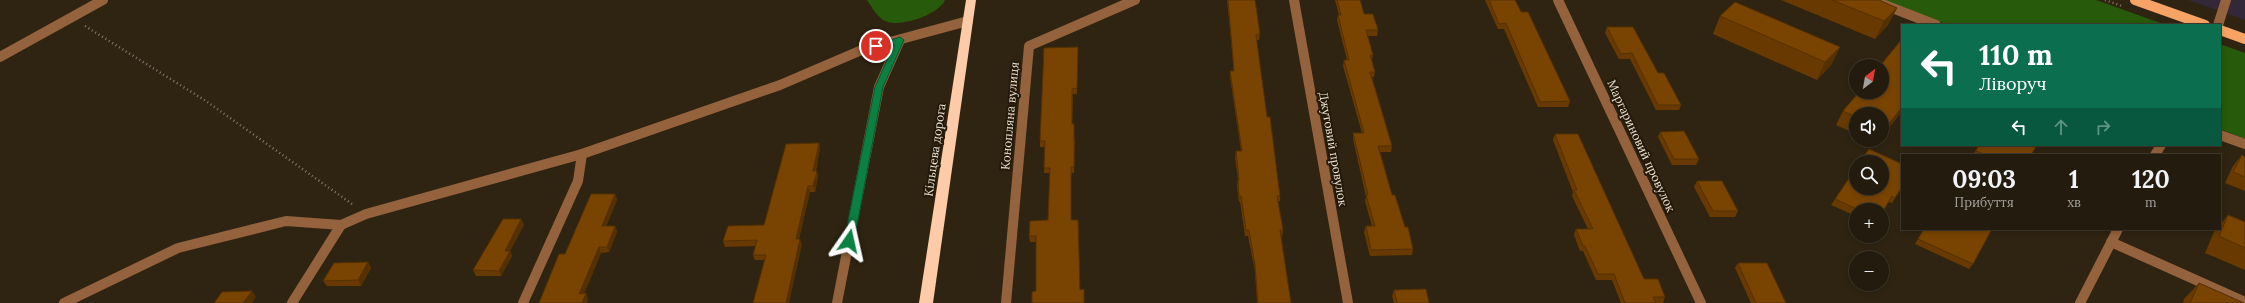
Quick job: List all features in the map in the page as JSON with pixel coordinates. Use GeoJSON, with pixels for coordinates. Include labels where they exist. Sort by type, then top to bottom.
{"type":"FeatureCollection","features":[{"type":"Feature","properties":{"kind":"highway","name":"Кільцева дорога"},"geometry":{"type":"LineString","coordinates":[[926,303],[971,0]]}},
{"type":"Feature","properties":{"kind":"main road"},"geometry":{"type":"LineString","coordinates":[[2135,0],[2202,24]]}},
{"type":"Feature","properties":{"kind":"main road"},"geometry":{"type":"LineString","coordinates":[[2221,30],[2245,39]]}},
{"type":"Feature","properties":{"kind":"street"},"geometry":{"type":"LineString","coordinates":[[0,57],[103,0]]}},
{"type":"Feature","properties":{"kind":"street","name":"Конопляна вулиця"},"geometry":{"type":"LineString","coordinates":[[1006,303],[1029,46],[1135,0]]}},
{"type":"Feature","properties":{"kind":"street","name":"Джутовий провулок"},"geometry":{"type":"LineString","coordinates":[[1294,0],[1348,303]]}},
{"type":"Feature","properties":{"kind":"street","name":"Маргариновий провулок"},"geometry":{"type":"LineString","coordinates":[[1558,0],[1701,303]]}},
{"type":"Feature","properties":{"kind":"street"},"geometry":{"type":"LineString","coordinates":[[1872,0],[1933,24]]}},
{"type":"Feature","properties":{"kind":"street"},"geometry":{"type":"LineString","coordinates":[[2218,24],[2226,0]]}},
{"type":"Feature","properties":{"kind":"street"},"geometry":{"type":"LineString","coordinates":[[64,303],[178,248],[286,221],[341,225],[366,214],[582,154],[780,85],[864,49],[968,21]]}},
{"type":"Feature","properties":{"kind":"street"},"geometry":{"type":"LineString","coordinates":[[837,303],[879,87],[900,40]]}},
{"type":"Feature","properties":{"kind":"street"},"geometry":{"type":"LineString","coordinates":[[2221,135],[2245,144]]}},
{"type":"Feature","properties":{"kind":"street"},"geometry":{"type":"LineString","coordinates":[[523,303],[578,181],[582,154]]}},
{"type":"Feature","properties":{"kind":"street"},"geometry":{"type":"LineString","coordinates":[[292,303],[341,225]]}},
{"type":"Feature","properties":{"kind":"street"},"geometry":{"type":"LineString","coordinates":[[2080,303],[2117,230]]}},
{"type":"Feature","properties":{"kind":"street"},"geometry":{"type":"LineString","coordinates":[[2111,242],[2245,302]]}},
{"type":"Feature","properties":{"kind":"path"},"geometry":{"type":"LineString","coordinates":[[72,18],[206,101],[366,214]]}},
{"type":"Feature","properties":{"kind":"shaded area"},"geometry":{"type":"Polygon","coordinates":[[[2188,0],[2245,0],[2245,20],[2197,3],[2188,0]]]}},
{"type":"Feature","properties":{"kind":"green space"},"geometry":{"type":"Polygon","coordinates":[[[867,0],[945,0],[935,11],[918,19],[891,23],[882,19],[867,0]]]}},
{"type":"Feature","properties":{"kind":"green space"},"geometry":{"type":"Polygon","coordinates":[[[1883,0],[2096,0],[2163,24],[1945,24],[1883,0]]]}},
{"type":"Feature","properties":{"kind":"green space"},"geometry":{"type":"Polygon","coordinates":[[[2221,44],[2245,53],[2245,139],[2221,129],[2221,44]]]}},
{"type":"Feature","properties":{"kind":"building"},"geometry":{"type":"Polygon","coordinates":[[[1228,0],[1255,0],[1260,34],[1256,35],[1267,117],[1270,117],[1280,196],[1277,196],[1283,230],[1280,230],[1291,303],[1258,303],[1255,265],[1249,230],[1246,230],[1241,196],[1239,196],[1236,151],[1242,151],[1230,71],[1234,71],[1228,0]]]}},
{"type":"Feature","properties":{"kind":"building"},"geometry":{"type":"Polygon","coordinates":[[[1337,0],[1360,0],[1364,14],[1373,14],[1378,30],[1366,30],[1373,55],[1370,55],[1375,72],[1370,72],[1392,146],[1378,146],[1392,195],[1395,195],[1405,227],[1408,227],[1413,249],[1371,250],[1366,226],[1375,226],[1366,195],[1368,195],[1353,133],[1364,133],[1344,60],[1349,60],[1338,15],[1341,15],[1337,0]]]}},
{"type":"Feature","properties":{"kind":"building"},"geometry":{"type":"Polygon","coordinates":[[[1489,0],[1515,0],[1521,12],[1528,12],[1570,101],[1540,102],[1506,23],[1499,24],[1489,0]]]}},
{"type":"Feature","properties":{"kind":"building"},"geometry":{"type":"Polygon","coordinates":[[[1832,0],[1879,0],[1897,8],[1884,21],[1832,0]]]}},
{"type":"Feature","properties":{"kind":"building"},"geometry":{"type":"Polygon","coordinates":[[[1735,2],[1840,47],[1825,62],[1720,16],[1735,2]]]}},
{"type":"Feature","properties":{"kind":"building"},"geometry":{"type":"Polygon","coordinates":[[[1607,27],[1633,27],[1658,73],[1664,73],[1681,105],[1658,105],[1632,53],[1621,54],[1607,27]]]}},
{"type":"Feature","properties":{"kind":"building"},"geometry":{"type":"Polygon","coordinates":[[[1901,40],[1901,108],[1889,124],[1889,107],[1849,107],[1849,114],[1843,111],[1853,99],[1889,99],[1889,59],[1886,59],[1901,40]]]}},
{"type":"Feature","properties":{"kind":"building"},"geometry":{"type":"Polygon","coordinates":[[[1078,47],[1077,88],[1072,89],[1074,167],[1071,167],[1071,220],[1078,220],[1080,290],[1084,289],[1084,303],[1032,303],[1032,292],[1036,291],[1036,236],[1029,236],[1030,221],[1048,220],[1050,168],[1044,168],[1045,141],[1040,141],[1044,48],[1078,47]]]}},
{"type":"Feature","properties":{"kind":"building"},"geometry":{"type":"Polygon","coordinates":[[[1684,131],[1699,159],[1674,159],[1660,132],[1684,131]]]}},
{"type":"Feature","properties":{"kind":"building"},"geometry":{"type":"Polygon","coordinates":[[[1555,134],[1578,134],[1644,279],[1658,279],[1665,297],[1653,297],[1656,303],[1625,303],[1614,274],[1598,274],[1576,229],[1593,229],[1574,190],[1577,190],[1555,134]]]}},
{"type":"Feature","properties":{"kind":"building"},"geometry":{"type":"Polygon","coordinates":[[[819,143],[813,171],[817,171],[813,186],[808,186],[796,239],[800,239],[786,303],[753,303],[766,255],[753,255],[757,240],[723,241],[728,226],[764,225],[786,144],[819,143]]]}},
{"type":"Feature","properties":{"kind":"building"},"geometry":{"type":"Polygon","coordinates":[[[1978,146],[2036,146],[2032,154],[1984,154],[1976,151],[1978,146]]]}},
{"type":"Feature","properties":{"kind":"building"},"geometry":{"type":"Polygon","coordinates":[[[1869,149],[1882,155],[1865,155],[1869,149]]]}},
{"type":"Feature","properties":{"kind":"building"},"geometry":{"type":"Polygon","coordinates":[[[2242,155],[2245,157],[2245,177],[2233,172],[2242,155]]]}},
{"type":"Feature","properties":{"kind":"building"},"geometry":{"type":"Polygon","coordinates":[[[1889,158],[1901,164],[1901,189],[1895,198],[1892,196],[1888,203],[1849,203],[1849,205],[1835,199],[1849,178],[1849,195],[1889,195],[1889,158]]]}},
{"type":"Feature","properties":{"kind":"building"},"geometry":{"type":"Polygon","coordinates":[[[1697,181],[1722,181],[1738,211],[1713,211],[1697,181]]]}},
{"type":"Feature","properties":{"kind":"building"},"geometry":{"type":"Polygon","coordinates":[[[591,194],[615,194],[602,226],[615,226],[607,247],[599,247],[579,294],[586,293],[582,303],[539,303],[559,254],[565,254],[591,194]]]}},
{"type":"Feature","properties":{"kind":"building"},"geometry":{"type":"Polygon","coordinates":[[[2228,215],[2245,222],[2245,248],[2219,236],[2228,215]]]}},
{"type":"Feature","properties":{"kind":"building"},"geometry":{"type":"Polygon","coordinates":[[[503,219],[521,219],[505,251],[510,251],[499,271],[473,270],[503,219]]]}},
{"type":"Feature","properties":{"kind":"building"},"geometry":{"type":"Polygon","coordinates":[[[1923,230],[1991,230],[1973,264],[1918,239],[1923,230]]]}},
{"type":"Feature","properties":{"kind":"building"},"geometry":{"type":"Polygon","coordinates":[[[368,262],[358,280],[323,281],[334,263],[368,262]]]}},
{"type":"Feature","properties":{"kind":"building"},"geometry":{"type":"Polygon","coordinates":[[[1738,263],[1767,263],[1786,303],[1756,303],[1738,263]]]}},
{"type":"Feature","properties":{"kind":"building"},"geometry":{"type":"Polygon","coordinates":[[[2199,283],[2244,303],[2190,303],[2199,283]]]}},
{"type":"Feature","properties":{"kind":"building"},"geometry":{"type":"Polygon","coordinates":[[[1426,289],[1429,303],[1397,303],[1394,290],[1426,289]]]}},
{"type":"Feature","properties":{"kind":"building"},"geometry":{"type":"Polygon","coordinates":[[[252,291],[243,303],[214,303],[222,292],[252,291]]]}},
{"type":"Feature","properties":{"kind":"route"},"geometry":{"type":"LineString","coordinates":[[849,241],[879,87],[900,40],[876,46]]}}]}
